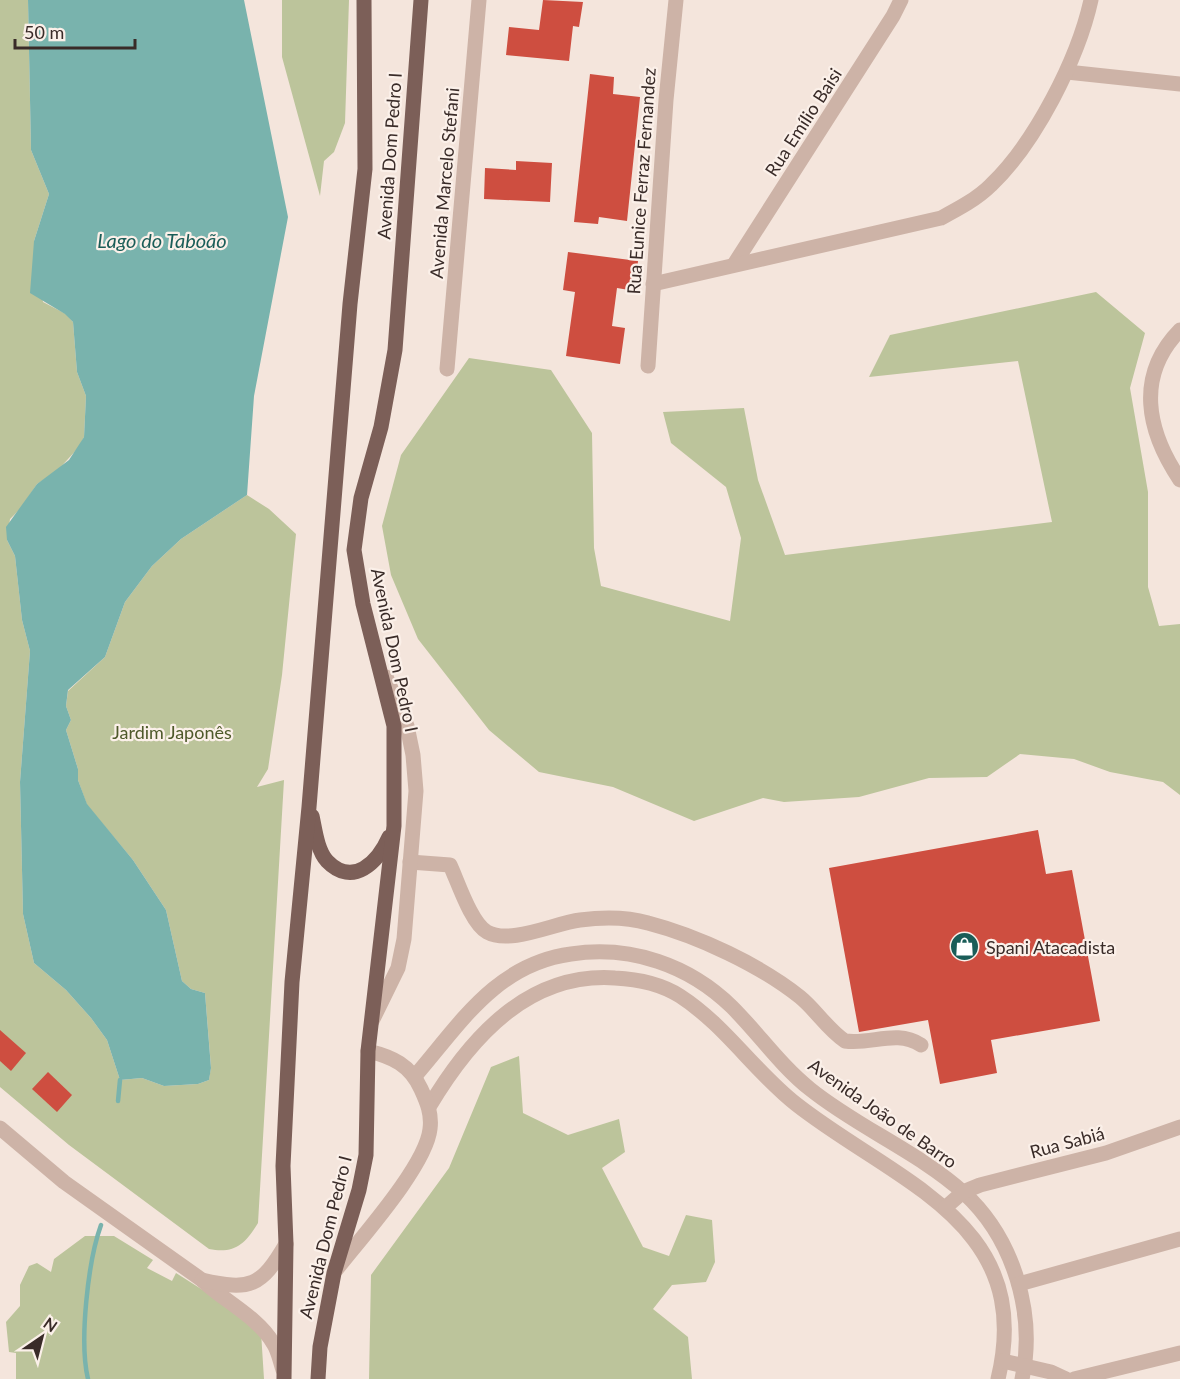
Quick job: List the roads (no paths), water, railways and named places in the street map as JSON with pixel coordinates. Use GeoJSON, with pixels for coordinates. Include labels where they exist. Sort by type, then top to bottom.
{"type":"FeatureCollection","features":[{"type":"Feature","properties":{"kind":"main road","name":"Avenida Dom Pedro I"},"geometry":{"type":"LineString","coordinates":[[284,1376],[286,1244],[283,1166],[292,982],[309,807],[350,304],[365,169],[363,0]]}},
{"type":"Feature","properties":{"kind":"main road","name":"Avenida Dom Pedro I"},"geometry":{"type":"LineString","coordinates":[[318,1379],[320,1347],[334,1273],[359,1190],[366,1155],[370,1024],[385,918],[394,826],[394,726],[372,643],[354,550],[361,498],[381,427],[395,350],[420,0]]}},
{"type":"Feature","properties":{"kind":"main road"},"geometry":{"type":"LineString","coordinates":[[309,807],[321,849],[327,861],[343,870],[356,872],[370,867],[381,854],[394,826]]}},
{"type":"Feature","properties":{"kind":"street","name":"Avenida Marcelo Stefani"},"geometry":{"type":"LineString","coordinates":[[447,369],[479,0]]}},
{"type":"Feature","properties":{"kind":"street","name":"Rua Eunice Ferraz Fernandez"},"geometry":{"type":"LineString","coordinates":[[648,366],[676,0]]}},
{"type":"Feature","properties":{"kind":"street","name":"Rua Emílio Baisi"},"geometry":{"type":"LineString","coordinates":[[735,263],[901,0]]}},
{"type":"Feature","properties":{"kind":"street"},"geometry":{"type":"LineString","coordinates":[[653,284],[735,263],[941,218],[970,202],[991,186],[1018,153],[1067,72],[1085,29],[1091,0]]}},
{"type":"Feature","properties":{"kind":"street"},"geometry":{"type":"LineString","coordinates":[[1067,72],[1180,84]]}},
{"type":"Feature","properties":{"kind":"street"},"geometry":{"type":"LineString","coordinates":[[1180,330],[1159,360],[1149,388],[1153,426],[1165,457],[1180,480]]}},
{"type":"Feature","properties":{"kind":"street"},"geometry":{"type":"LineString","coordinates":[[370,1024],[398,968],[404,939],[416,790],[413,755],[407,726],[372,643]]}},
{"type":"Feature","properties":{"kind":"street"},"geometry":{"type":"LineString","coordinates":[[410,862],[450,865],[477,922],[486,932],[498,936],[514,936],[580,920],[616,918],[648,923],[710,945],[783,984],[801,998],[845,1041],[855,1042],[893,1036],[910,1039],[921,1045]]}},
{"type":"Feature","properties":{"kind":"street","name":"Avenida João de Barro"},"geometry":{"type":"LineString","coordinates":[[415,1076],[480,998],[503,980],[534,963],[570,954],[610,952],[650,958],[702,981],[733,1008],[788,1071],[963,1192],[990,1224],[1019,1284],[1027,1322],[1023,1372]]}},
{"type":"Feature","properties":{"kind":"street"},"geometry":{"type":"LineString","coordinates":[[429,1107],[465,1055],[493,1022],[516,1003],[550,985],[595,976],[630,979],[657,985],[679,995],[705,1014],[781,1092],[811,1116],[946,1207],[976,1240],[991,1267],[1000,1296],[1005,1327],[1003,1361],[998,1379]]}},
{"type":"Feature","properties":{"kind":"street"},"geometry":{"type":"LineString","coordinates":[[334,1273],[423,1151],[430,1129],[429,1107],[415,1076],[403,1064],[388,1056],[368,1051]]}},
{"type":"Feature","properties":{"kind":"street","name":"Rua Sabiá"},"geometry":{"type":"LineString","coordinates":[[963,1192],[980,1185],[1106,1153],[1180,1127]]}},
{"type":"Feature","properties":{"kind":"street"},"geometry":{"type":"LineString","coordinates":[[0,1128],[63,1182],[202,1280],[265,1332],[274,1344],[284,1376]]}},
{"type":"Feature","properties":{"kind":"street"},"geometry":{"type":"LineString","coordinates":[[946,1207],[963,1192]]}},
{"type":"Feature","properties":{"kind":"street"},"geometry":{"type":"LineString","coordinates":[[1019,1284],[1180,1239]]}},
{"type":"Feature","properties":{"kind":"street"},"geometry":{"type":"LineString","coordinates":[[202,1280],[236,1287],[250,1286],[263,1278],[286,1244]]}},
{"type":"Feature","properties":{"kind":"street"},"geometry":{"type":"LineString","coordinates":[[1074,1379],[1180,1353]]}},
{"type":"Feature","properties":{"kind":"street"},"geometry":{"type":"LineString","coordinates":[[1003,1361],[1023,1372],[1066,1379]]}},
{"type":"Feature","properties":{"kind":"water","name":"Lago do Taboão"},"geometry":{"type":"Polygon","coordinates":[[[28,0],[244,0],[288,217],[254,396],[247,495],[181,539],[152,566],[125,602],[105,657],[68,690],[66,706],[71,720],[66,730],[78,769],[78,780],[87,804],[133,860],[166,910],[182,981],[191,989],[205,993],[211,1068],[209,1080],[198,1084],[164,1086],[142,1078],[120,1080],[107,1040],[91,1018],[66,990],[34,963],[23,914],[20,782],[30,651],[22,620],[15,556],[7,540],[6,527],[37,484],[69,460],[84,437],[86,396],[77,372],[73,322],[65,314],[30,293],[34,241],[49,194],[31,150],[28,0]]]}},
{"type":"Feature","properties":{"kind":"waterway"},"geometry":{"type":"LineString","coordinates":[[118,1101],[120,1080]]}},
{"type":"Feature","properties":{"kind":"waterway"},"geometry":{"type":"LineString","coordinates":[[88,1379],[84,1344],[86,1302],[92,1259],[101,1225]]}},
{"type":"Feature","properties":{"kind":"place","name":"Spani Atacadista"},"geometry":{"type":"Point","coordinates":[965,947]}},
{"type":"Feature","properties":{"kind":"park label","name":"Jardim Japonês"},"geometry":{"type":"Point","coordinates":[172,732]}}]}
